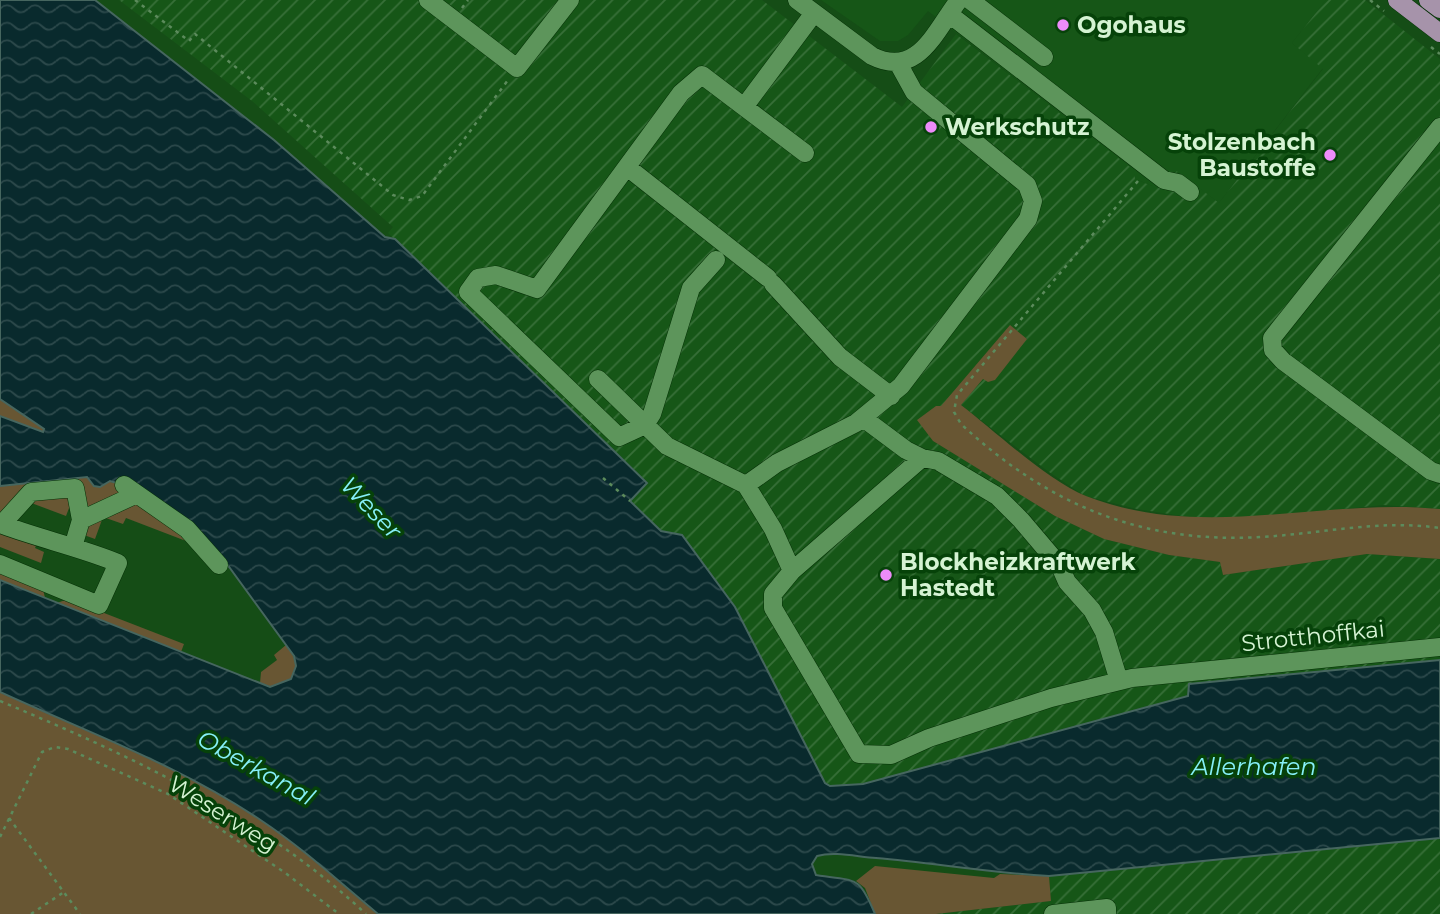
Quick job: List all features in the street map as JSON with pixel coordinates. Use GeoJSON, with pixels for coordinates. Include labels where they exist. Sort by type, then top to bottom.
{"type":"FeatureCollection","features":[{"type":"Feature","properties":{"kind":"main road"},"geometry":{"type":"LineString","coordinates":[[1398,0],[1440,33]]}},
{"type":"Feature","properties":{"kind":"main road"},"geometry":{"type":"LineString","coordinates":[[1428,0],[1440,9]]}},
{"type":"Feature","properties":{"kind":"street"},"geometry":{"type":"LineString","coordinates":[[428,0],[517,68],[570,0]]}},
{"type":"Feature","properties":{"kind":"street"},"geometry":{"type":"LineString","coordinates":[[797,0],[873,56],[886,62],[898,63],[910,61],[919,53],[954,7],[1164,180],[1178,183],[1190,192]]}},
{"type":"Feature","properties":{"kind":"street"},"geometry":{"type":"LineString","coordinates":[[970,0],[1044,57]]}},
{"type":"Feature","properties":{"kind":"street"},"geometry":{"type":"LineString","coordinates":[[744,107],[814,13]]}},
{"type":"Feature","properties":{"kind":"street"},"geometry":{"type":"LineString","coordinates":[[746,485],[777,463],[863,418],[891,396],[1028,219],[1033,201],[1027,185],[914,92],[898,63]]}},
{"type":"Feature","properties":{"kind":"street"},"geometry":{"type":"LineString","coordinates":[[723,253],[691,288],[657,404],[645,425],[619,437],[468,292],[478,278],[496,275],[537,289],[681,93],[702,75],[805,153]]}},
{"type":"Feature","properties":{"kind":"street"},"geometry":{"type":"LineString","coordinates":[[1437,468],[1283,361],[1273,350],[1272,338],[1440,127]]}},
{"type":"Feature","properties":{"kind":"street"},"geometry":{"type":"LineString","coordinates":[[627,166],[723,253],[770,281],[840,357],[891,396]]}},
{"type":"Feature","properties":{"kind":"street"},"geometry":{"type":"LineString","coordinates":[[598,379],[667,446],[746,485],[773,528],[792,570],[922,458]]}},
{"type":"Feature","properties":{"kind":"street"},"geometry":{"type":"LineString","coordinates":[[863,418],[905,450],[922,458],[938,461],[997,496],[1021,520],[1060,566],[1067,582],[1093,610],[1104,632],[1119,681]]}},
{"type":"Feature","properties":{"kind":"street"},"geometry":{"type":"LineString","coordinates":[[0,564],[99,605],[118,563],[1,524],[31,492],[65,488],[75,488],[81,520]]}},
{"type":"Feature","properties":{"kind":"street"},"geometry":{"type":"LineString","coordinates":[[81,520],[131,489],[187,529],[219,565]]}},
{"type":"Feature","properties":{"kind":"street"},"geometry":{"type":"LineString","coordinates":[[73,547],[81,520],[95,497]]}},
{"type":"Feature","properties":{"kind":"street","name":"Strotthoffkai"},"geometry":{"type":"LineString","coordinates":[[792,570],[774,594],[773,608],[859,754],[891,755],[929,738],[1051,698],[1119,681],[1440,647]]}},
{"type":"Feature","properties":{"kind":"street"},"geometry":{"type":"LineString","coordinates":[[1054,914],[1107,908],[1107,914]]}},
{"type":"Feature","properties":{"kind":"path"},"geometry":{"type":"LineString","coordinates":[[135,0],[189,41],[195,34],[393,195],[409,200],[422,197],[517,68]]}},
{"type":"Feature","properties":{"kind":"path"},"geometry":{"type":"LineString","coordinates":[[1149,168],[957,395],[954,412],[961,424],[1035,483],[1085,510],[1182,536],[1260,537],[1376,525],[1440,528]]}},
{"type":"Feature","properties":{"kind":"path"},"geometry":{"type":"LineString","coordinates":[[603,478],[630,501]]}},
{"type":"Feature","properties":{"kind":"path"},"geometry":{"type":"LineString","coordinates":[[0,701],[117,752],[238,817],[307,864],[366,914]]}},
{"type":"Feature","properties":{"kind":"path","name":"Weserweg"},"geometry":{"type":"LineString","coordinates":[[9,818],[43,752],[55,747],[68,749],[168,794],[284,872],[339,914]]}},
{"type":"Feature","properties":{"kind":"path"},"geometry":{"type":"LineString","coordinates":[[0,836],[9,818],[80,914]]}},
{"type":"Feature","properties":{"kind":"path"},"geometry":{"type":"LineString","coordinates":[[31,914],[64,892]]}},
{"type":"Feature","properties":{"kind":"shaded area"},"geometry":{"type":"Polygon","coordinates":[[[119,0],[762,0],[902,107],[956,34],[1134,170],[1135,179],[1152,186],[1162,174],[1173,175],[1177,171],[1219,203],[1323,69],[1292,43],[1326,0],[1365,0],[1440,59],[1440,509],[1383,505],[1256,518],[1195,518],[1137,509],[1085,496],[961,405],[983,378],[1027,339],[1010,326],[933,441],[1055,516],[1104,539],[1169,555],[1220,562],[1223,575],[1367,554],[1440,559],[1440,660],[1189,684],[1188,696],[863,784],[830,786],[821,778],[735,607],[682,536],[661,531],[630,501],[647,482],[388,233],[393,227],[252,101],[119,0]]]}},
{"type":"Feature","properties":{"kind":"shaded area"},"geometry":{"type":"Polygon","coordinates":[[[821,0],[1326,0],[1292,43],[1323,68],[1219,203],[1177,172],[1152,186],[1135,179],[1133,170],[928,11],[908,35],[898,41],[880,41],[821,0]]]}},
{"type":"Feature","properties":{"kind":"shaded area"},"geometry":{"type":"Polygon","coordinates":[[[1010,325],[1027,339],[995,380],[988,382],[983,379],[961,405],[1071,489],[1130,509],[1174,516],[1218,517],[1351,508],[1440,509],[1440,559],[1367,554],[1223,575],[1220,562],[1169,555],[1104,539],[1055,516],[933,441],[917,420],[936,406],[941,406],[1010,325]]]}},
{"type":"Feature","properties":{"kind":"shaded area"},"geometry":{"type":"Polygon","coordinates":[[[0,399],[44,429],[44,432],[0,416],[0,399]]]}},
{"type":"Feature","properties":{"kind":"shaded area"},"geometry":{"type":"Polygon","coordinates":[[[87,477],[120,484],[185,533],[186,541],[126,518],[123,524],[103,517],[95,539],[84,535],[71,503],[66,516],[26,501],[14,531],[38,541],[35,548],[44,552],[41,563],[0,547],[0,486],[87,477]]]}},
{"type":"Feature","properties":{"kind":"shaded area"},"geometry":{"type":"Polygon","coordinates":[[[0,571],[43,589],[45,598],[0,580],[0,571]]]}},
{"type":"Feature","properties":{"kind":"shaded area"},"geometry":{"type":"Polygon","coordinates":[[[68,599],[184,644],[181,652],[57,603],[68,599]]]}},
{"type":"Feature","properties":{"kind":"shaded area"},"geometry":{"type":"Polygon","coordinates":[[[286,645],[295,661],[291,679],[272,687],[260,683],[261,672],[277,660],[274,655],[286,645]]]}},
{"type":"Feature","properties":{"kind":"shaded area"},"geometry":{"type":"Polygon","coordinates":[[[0,692],[134,751],[231,801],[292,843],[377,914],[0,914],[0,692]]]}},
{"type":"Feature","properties":{"kind":"shaded area"},"geometry":{"type":"Polygon","coordinates":[[[1440,838],[1440,914],[936,914],[1051,901],[1049,876],[1440,838]]]}},
{"type":"Feature","properties":{"kind":"shaded area"},"geometry":{"type":"Polygon","coordinates":[[[875,866],[994,878],[1000,874],[1049,876],[1051,901],[936,914],[875,914],[865,888],[856,881],[875,866]]]}},
{"type":"Feature","properties":{"kind":"water"},"geometry":{"type":"Polygon","coordinates":[[[0,0],[95,0],[274,140],[385,237],[395,239],[647,483],[630,501],[661,531],[682,535],[735,607],[825,783],[830,786],[863,784],[1188,696],[1189,684],[1440,660],[1440,838],[1049,876],[846,855],[817,856],[812,864],[816,875],[848,880],[859,885],[875,914],[378,914],[292,843],[231,801],[134,751],[0,692],[0,580],[270,687],[291,679],[296,666],[294,656],[224,560],[120,484],[110,481],[100,487],[94,486],[87,477],[0,486],[0,416],[43,432],[44,429],[0,399],[0,0]]]}},
{"type":"Feature","properties":{"kind":"place","name":"Ogohaus"},"geometry":{"type":"Point","coordinates":[1063,25]}},
{"type":"Feature","properties":{"kind":"place","name":"Werkschutz"},"geometry":{"type":"Point","coordinates":[931,127]}},
{"type":"Feature","properties":{"kind":"place","name":"Stolzenbach Baustoffe"},"geometry":{"type":"Point","coordinates":[1330,155]}},
{"type":"Feature","properties":{"kind":"place","name":"Blockheizkraftwerk Hastedt"},"geometry":{"type":"Point","coordinates":[886,575]}},
{"type":"Feature","properties":{"kind":"water label","name":"Weser"},"geometry":{"type":"Point","coordinates":[371,508]}},
{"type":"Feature","properties":{"kind":"water label","name":"Allerhafen"},"geometry":{"type":"Point","coordinates":[1254,767]}},
{"type":"Feature","properties":{"kind":"water label","name":"Oberkanal"},"geometry":{"type":"Point","coordinates":[256,768]}}]}
